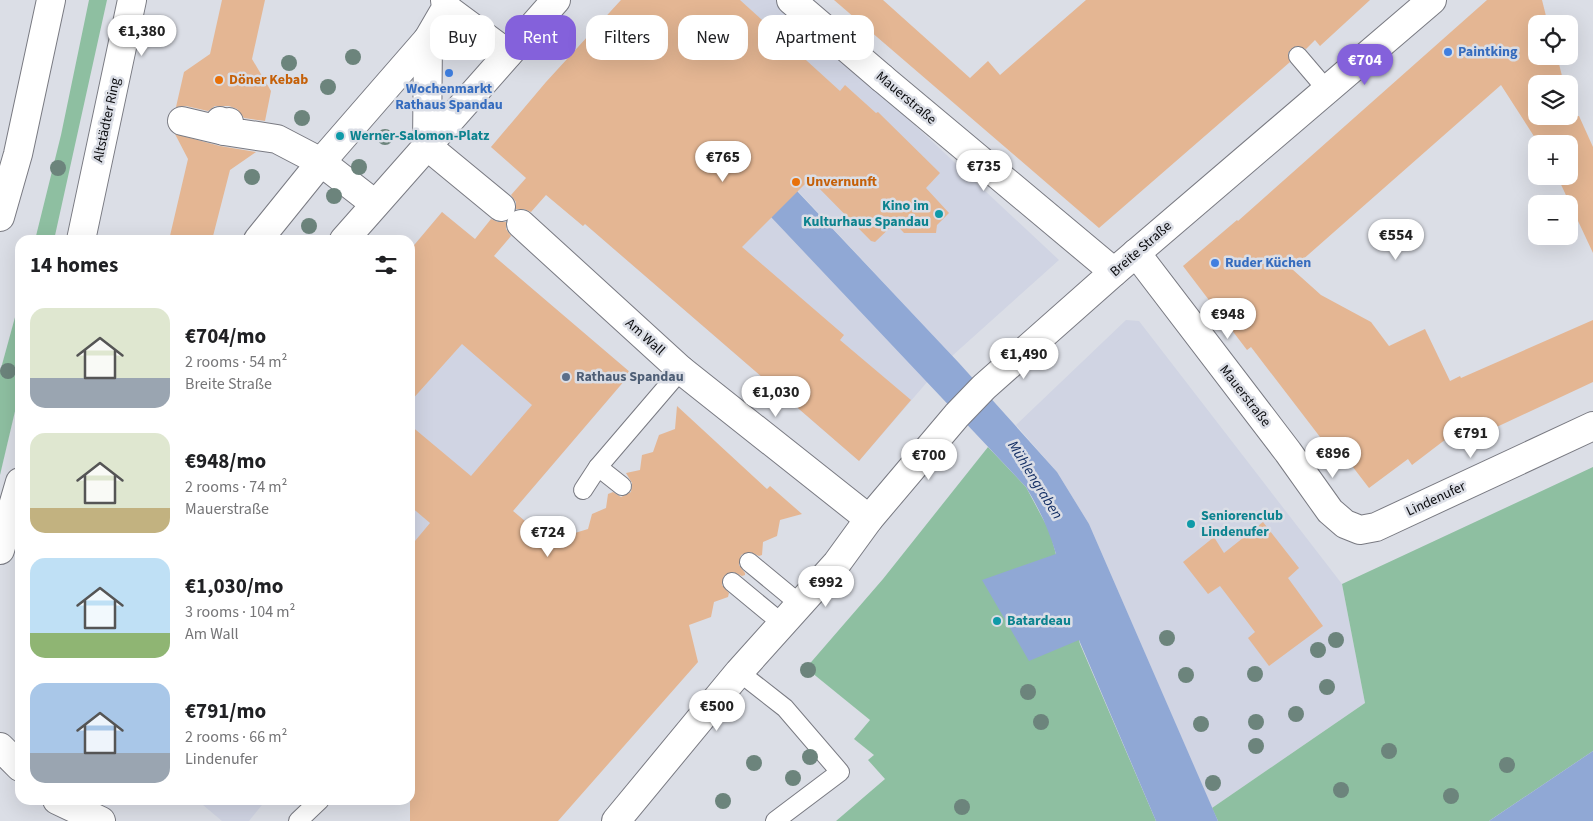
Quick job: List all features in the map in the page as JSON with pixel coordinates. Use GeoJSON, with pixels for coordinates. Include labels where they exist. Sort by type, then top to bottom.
{"type":"FeatureCollection","features":[{"type":"Feature","properties":{"kind":"street"},"geometry":{"type":"LineString","coordinates":[[0,217],[18,154],[51,0]]}},
{"type":"Feature","properties":{"kind":"street","name":"Altstädter Ring"},"geometry":{"type":"LineString","coordinates":[[82,235],[132,0]]}},
{"type":"Feature","properties":{"kind":"street"},"geometry":{"type":"LineString","coordinates":[[543,15],[556,0]]}},
{"type":"Feature","properties":{"kind":"street","name":"Mauerstraße"},"geometry":{"type":"LineString","coordinates":[[791,0],[1114,272]]}},
{"type":"Feature","properties":{"kind":"street","name":"Breite Straße"},"geometry":{"type":"LineString","coordinates":[[616,821],[739,672],[837,563],[869,519],[957,415],[984,387],[1114,272],[1432,0]]}},
{"type":"Feature","properties":{"kind":"street"},"geometry":{"type":"LineString","coordinates":[[262,235],[321,162],[428,39],[445,4],[505,52]]}},
{"type":"Feature","properties":{"kind":"street"},"geometry":{"type":"LineString","coordinates":[[427,146],[428,39]]}},
{"type":"Feature","properties":{"kind":"street"},"geometry":{"type":"LineString","coordinates":[[348,235],[505,57]]}},
{"type":"Feature","properties":{"kind":"street"},"geometry":{"type":"LineString","coordinates":[[182,121],[224,125],[277,139],[321,162],[376,204]]}},
{"type":"Feature","properties":{"kind":"street","name":"Am Wall"},"geometry":{"type":"LineString","coordinates":[[427,146],[511,216],[681,370],[869,519]]}},
{"type":"Feature","properties":{"kind":"street","name":"Mauerstraße"},"geometry":{"type":"LineString","coordinates":[[1136,253],[1288,452],[1330,511],[1345,524],[1360,530]]}},
{"type":"Feature","properties":{"kind":"street","name":"Lindenufer"},"geometry":{"type":"LineString","coordinates":[[1360,530],[1376,527],[1593,426]]}},
{"type":"Feature","properties":{"kind":"street"},"geometry":{"type":"LineString","coordinates":[[0,550],[5,518],[15,494]]}},
{"type":"Feature","properties":{"kind":"street"},"geometry":{"type":"LineString","coordinates":[[0,747],[15,762]]}},
{"type":"Feature","properties":{"kind":"street"},"geometry":{"type":"LineString","coordinates":[[67,805],[101,821]]}},
{"type":"Feature","properties":{"kind":"lane"},"geometry":{"type":"LineString","coordinates":[[1298,56],[1327,90]]}},
{"type":"Feature","properties":{"kind":"lane"},"geometry":{"type":"LineString","coordinates":[[584,490],[598,466],[681,370]]}},
{"type":"Feature","properties":{"kind":"lane"},"geometry":{"type":"LineString","coordinates":[[598,466],[622,486]]}},
{"type":"Feature","properties":{"kind":"lane"},"geometry":{"type":"LineString","coordinates":[[749,562],[792,615]]}},
{"type":"Feature","properties":{"kind":"lane"},"geometry":{"type":"LineString","coordinates":[[732,582],[792,615]]}},
{"type":"Feature","properties":{"kind":"lane"},"geometry":{"type":"LineString","coordinates":[[739,672],[785,708],[840,772],[775,821]]}},
{"type":"Feature","properties":{"kind":"lane"},"geometry":{"type":"LineString","coordinates":[[298,821],[315,805]]}},
{"type":"Feature","properties":{"kind":"shaded area"},"geometry":{"type":"Polygon","coordinates":[[[621,0],[781,0],[797,15],[758,15],[758,60],[845,60],[1059,260],[952,356],[798,191],[772,217],[928,381],[859,461],[585,224],[583,226],[491,147],[567,60],[576,60],[576,50],[586,39],[586,60],[668,60],[668,15],[607,15],[621,0]]]}},
{"type":"Feature","properties":{"kind":"shaded area"},"geometry":{"type":"Polygon","coordinates":[[[442,212],[631,373],[513,511],[531,526],[415,664],[415,244],[442,212]]]}},
{"type":"Feature","properties":{"kind":"shaded area","name":"Seniorenclub Lindenufer"},"geometry":{"type":"Polygon","coordinates":[[[1126,320],[1139,321],[1342,584],[1365,703],[1212,808],[1089,524],[1057,472],[1016,425],[1126,320]]]}},
{"type":"Feature","properties":{"kind":"shaded area"},"geometry":{"type":"Polygon","coordinates":[[[203,805],[262,805],[249,821],[222,821],[203,805]]]}},
{"type":"Feature","properties":{"kind":"green space"},"geometry":{"type":"Polygon","coordinates":[[[89,0],[107,0],[55,235],[36,235],[61,135],[89,0]]]}},
{"type":"Feature","properties":{"kind":"green space"},"geometry":{"type":"Polygon","coordinates":[[[15,317],[15,411],[0,475],[0,372],[15,317]]]}},
{"type":"Feature","properties":{"kind":"green space"},"geometry":{"type":"Polygon","coordinates":[[[988,447],[1026,487],[1050,532],[1080,644],[1156,821],[836,821],[885,779],[868,760],[874,755],[854,739],[870,720],[806,668],[883,579],[988,447]]]}},
{"type":"Feature","properties":{"kind":"green space"},"geometry":{"type":"Polygon","coordinates":[[[1593,467],[1593,751],[1489,821],[1218,821],[1212,808],[1365,703],[1342,584],[1593,467]]]}},
{"type":"Feature","properties":{"kind":"water","name":"Mühlengraben"},"geometry":{"type":"Polygon","coordinates":[[[797,191],[959,363],[1057,472],[1089,524],[1218,821],[1156,821],[1079,640],[1029,661],[982,580],[1056,554],[1039,511],[1026,487],[771,217],[797,191]]]}},
{"type":"Feature","properties":{"kind":"water"},"geometry":{"type":"Polygon","coordinates":[[[1593,751],[1593,821],[1489,821],[1593,751]]]}},
{"type":"Feature","properties":{"kind":"building"},"geometry":{"type":"Polygon","coordinates":[[[222,0],[265,0],[252,59],[271,91],[265,121],[244,118],[237,109],[229,106],[215,106],[208,111],[186,106],[176,107],[184,72],[210,54],[222,0]]]}},
{"type":"Feature","properties":{"kind":"building"},"geometry":{"type":"Polygon","coordinates":[[[621,0],[740,0],[758,16],[758,60],[806,60],[840,91],[845,85],[876,113],[878,112],[940,173],[926,188],[949,213],[937,225],[936,233],[904,233],[895,223],[875,242],[871,241],[810,179],[742,247],[844,335],[840,340],[911,400],[859,461],[585,224],[583,226],[546,195],[531,212],[524,209],[516,209],[516,202],[511,195],[526,178],[491,147],[566,60],[576,60],[576,49],[586,38],[586,60],[668,60],[668,15],[607,15],[621,0]]]}},
{"type":"Feature","properties":{"kind":"building"},"geometry":{"type":"Polygon","coordinates":[[[834,0],[883,0],[970,78],[988,61],[1000,75],[1086,0],[1370,0],[1320,46],[1315,40],[1306,49],[1297,46],[1292,48],[1288,53],[1290,62],[1099,228],[874,34],[874,15],[851,15],[834,0]]]}},
{"type":"Feature","properties":{"kind":"building"},"geometry":{"type":"Polygon","coordinates":[[[1487,0],[1542,0],[1546,15],[1528,15],[1528,65],[1559,65],[1562,75],[1528,75],[1528,125],[1578,125],[1579,116],[1593,147],[1593,253],[1578,221],[1578,195],[1566,195],[1561,185],[1578,185],[1578,135],[1533,135],[1501,85],[1292,269],[1321,295],[1371,322],[1389,346],[1425,329],[1450,381],[1460,376],[1461,378],[1593,320],[1593,382],[1456,446],[1450,436],[1412,465],[1408,459],[1369,488],[1336,445],[1330,450],[1251,347],[1247,350],[1183,266],[1238,221],[1487,0]]]}},
{"type":"Feature","properties":{"kind":"building"},"geometry":{"type":"Polygon","coordinates":[[[175,134],[220,146],[256,152],[230,170],[213,235],[170,235],[188,159],[175,134]]]}},
{"type":"Feature","properties":{"kind":"building"},"geometry":{"type":"Polygon","coordinates":[[[442,212],[475,239],[491,219],[498,222],[506,222],[506,229],[511,236],[494,256],[631,373],[513,511],[556,547],[565,536],[588,529],[592,514],[606,508],[608,494],[613,492],[621,497],[631,492],[632,483],[626,473],[640,470],[642,455],[653,452],[659,435],[675,429],[677,406],[767,489],[770,486],[802,514],[780,520],[777,536],[763,542],[762,555],[759,556],[750,552],[741,555],[739,565],[745,575],[742,576],[733,572],[724,576],[722,585],[729,593],[728,597],[714,602],[711,617],[689,625],[698,662],[558,821],[410,821],[410,805],[415,805],[415,541],[430,523],[415,510],[415,429],[471,476],[532,405],[462,344],[415,396],[415,244],[442,212]]]}},
{"type":"Feature","properties":{"kind":"building"},"geometry":{"type":"Polygon","coordinates":[[[1263,522],[1299,568],[1288,578],[1323,626],[1269,666],[1248,638],[1255,632],[1220,586],[1208,594],[1183,562],[1214,537],[1224,553],[1263,522]]]}},
{"type":"Feature","properties":{"kind":"place","name":"Paintking"},"geometry":{"type":"Point","coordinates":[1448,52]}},
{"type":"Feature","properties":{"kind":"place","name":"Wochenmarkt Rathaus Spandau"},"geometry":{"type":"Point","coordinates":[449,73]}},
{"type":"Feature","properties":{"kind":"place","name":"Döner Kebab"},"geometry":{"type":"Point","coordinates":[219,80]}},
{"type":"Feature","properties":{"kind":"place","name":"Werner-Salomon-Platz"},"geometry":{"type":"Point","coordinates":[340,136]}},
{"type":"Feature","properties":{"kind":"place","name":"Unvernunft"},"geometry":{"type":"Point","coordinates":[796,182]}},
{"type":"Feature","properties":{"kind":"place","name":"Kino im Kulturhaus Spandau"},"geometry":{"type":"Point","coordinates":[939,214]}},
{"type":"Feature","properties":{"kind":"place","name":"Ruder Küchen"},"geometry":{"type":"Point","coordinates":[1215,263]}},
{"type":"Feature","properties":{"kind":"place","name":"Rathaus Spandau"},"geometry":{"type":"Point","coordinates":[566,377]}},
{"type":"Feature","properties":{"kind":"place","name":"Seniorenclub Lindenufer"},"geometry":{"type":"Point","coordinates":[1191,524]}},
{"type":"Feature","properties":{"kind":"place","name":"Batardeau"},"geometry":{"type":"Point","coordinates":[997,621]}}]}
